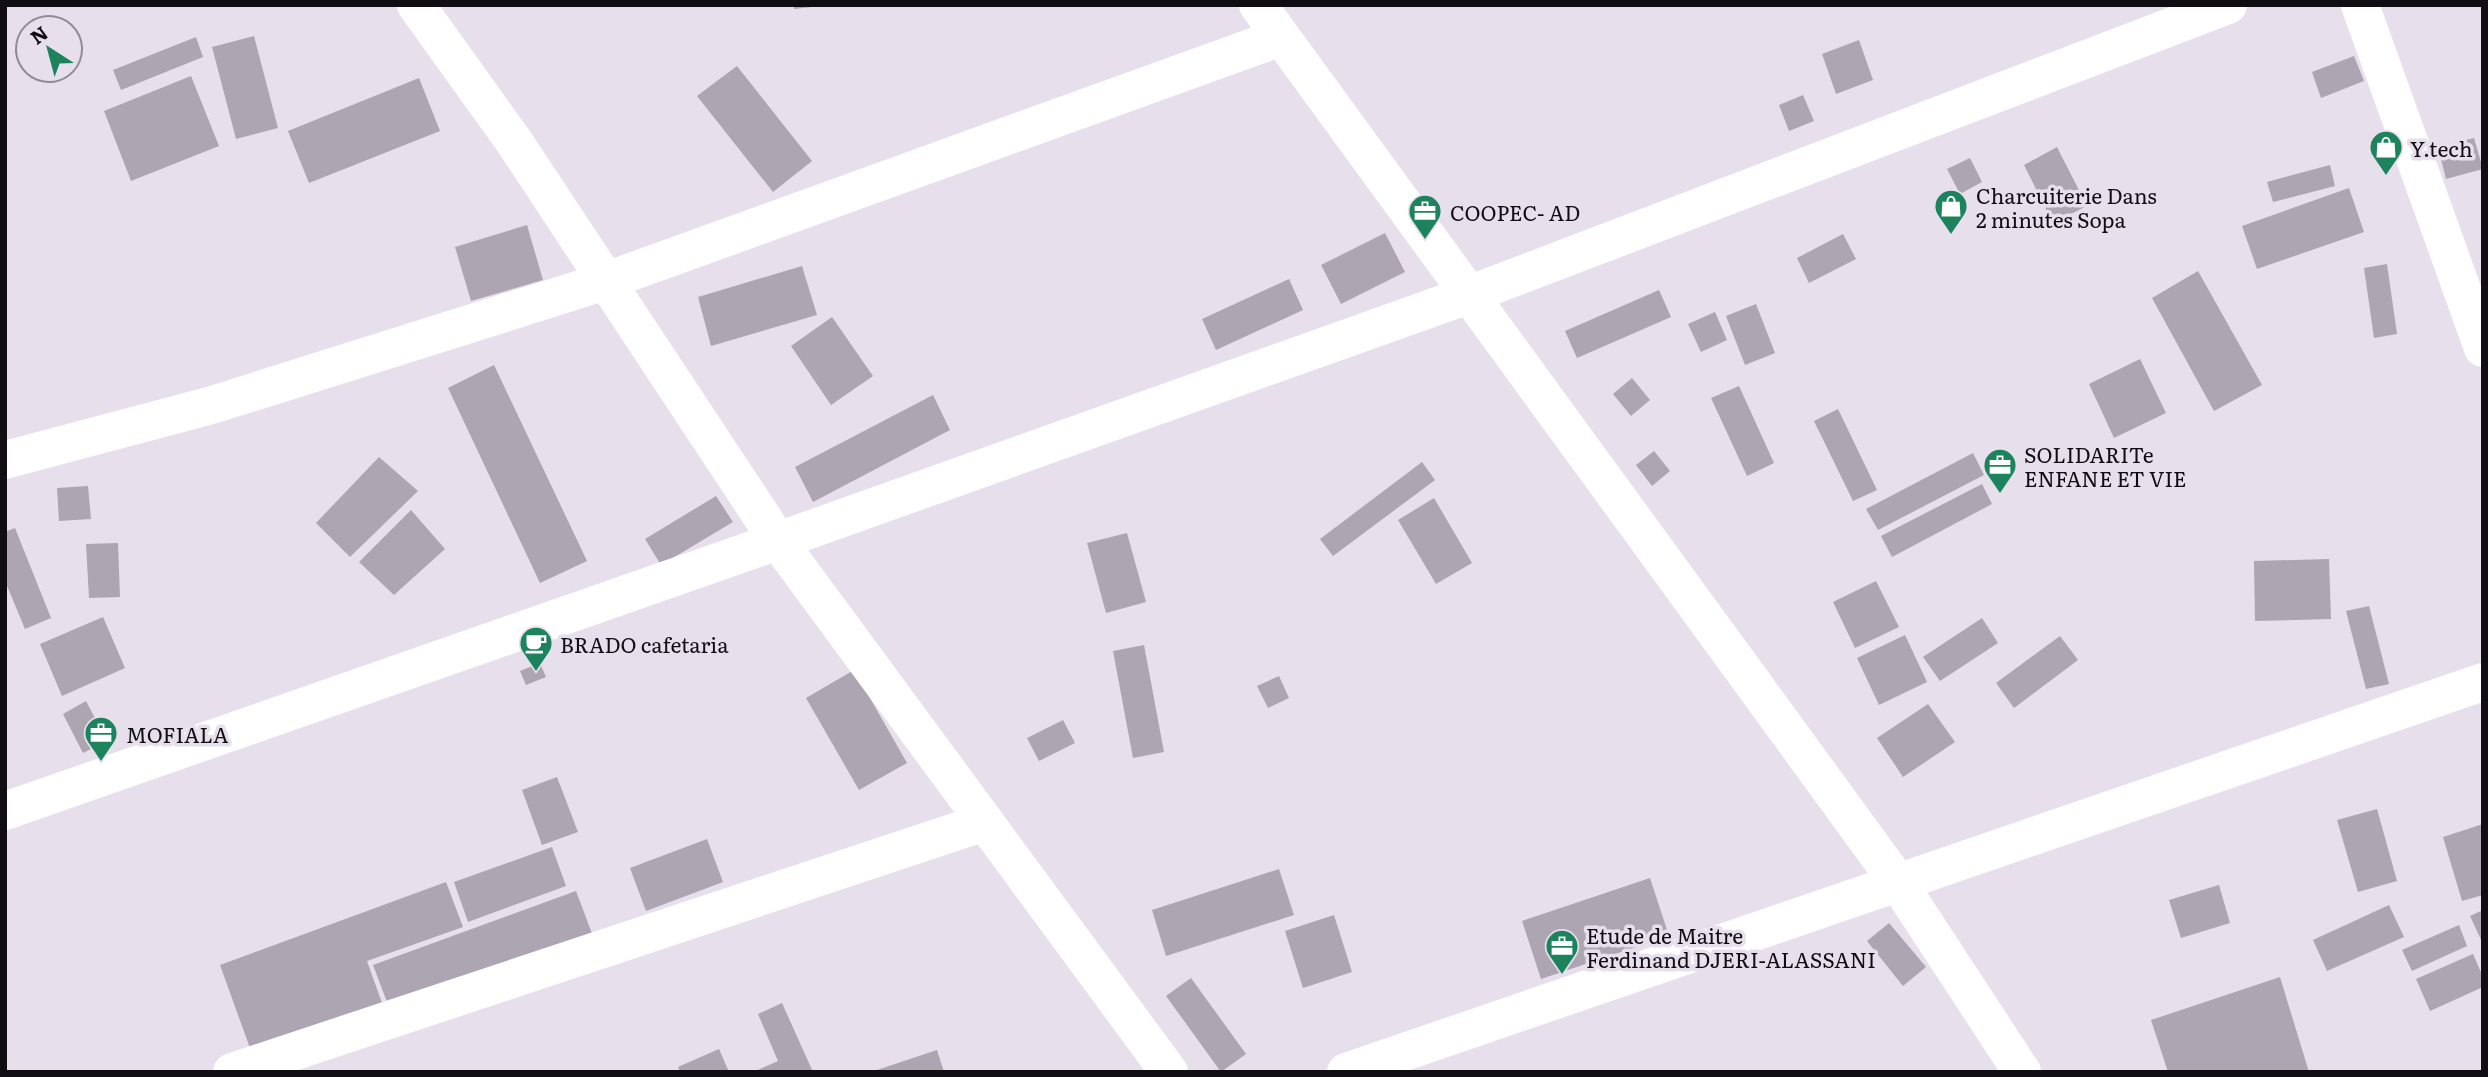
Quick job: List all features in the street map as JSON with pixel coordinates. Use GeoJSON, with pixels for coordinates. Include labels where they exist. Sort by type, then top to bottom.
{"type":"FeatureCollection","features":[{"type":"Feature","properties":{"kind":"street"},"geometry":{"type":"LineString","coordinates":[[416,5],[515,143],[778,541],[1169,1072]]}},
{"type":"Feature","properties":{"kind":"street"},"geometry":{"type":"LineString","coordinates":[[1258,5],[1898,881],[2022,1072]]}},
{"type":"Feature","properties":{"kind":"street"},"geometry":{"type":"LineString","coordinates":[[5,811],[1471,295],[2228,5]]}},
{"type":"Feature","properties":{"kind":"street"},"geometry":{"type":"LineString","coordinates":[[2360,5],[2483,348]]}},
{"type":"Feature","properties":{"kind":"street"},"geometry":{"type":"LineString","coordinates":[[5,460],[212,405],[606,281],[1282,37]]}},
{"type":"Feature","properties":{"kind":"street"},"geometry":{"type":"LineString","coordinates":[[1346,1072],[2483,681]]}},
{"type":"Feature","properties":{"kind":"street"},"geometry":{"type":"LineString","coordinates":[[232,1072],[985,822]]}},
{"type":"Feature","properties":{"kind":"building"},"geometry":{"type":"Polygon","coordinates":[[[794,5],[812,5],[812,7],[794,9],[794,5]]]}},
{"type":"Feature","properties":{"kind":"building"},"geometry":{"type":"Polygon","coordinates":[[[254,36],[278,128],[236,139],[212,47],[254,36]]]}},
{"type":"Feature","properties":{"kind":"building"},"geometry":{"type":"Polygon","coordinates":[[[196,37],[203,57],[121,90],[113,70],[196,37]]]}},
{"type":"Feature","properties":{"kind":"building"},"geometry":{"type":"Polygon","coordinates":[[[1859,40],[1873,80],[1836,94],[1822,54],[1859,40]]]}},
{"type":"Feature","properties":{"kind":"building"},"geometry":{"type":"Polygon","coordinates":[[[2354,56],[2364,81],[2321,98],[2312,72],[2354,56]]]}},
{"type":"Feature","properties":{"kind":"building"},"geometry":{"type":"Polygon","coordinates":[[[737,66],[812,161],[773,192],[697,96],[737,66]]]}},
{"type":"Feature","properties":{"kind":"building"},"geometry":{"type":"Polygon","coordinates":[[[191,76],[219,146],[131,181],[104,111],[191,76]]]}},
{"type":"Feature","properties":{"kind":"building"},"geometry":{"type":"Polygon","coordinates":[[[419,78],[440,131],[309,183],[288,131],[419,78]]]}},
{"type":"Feature","properties":{"kind":"building"},"geometry":{"type":"Polygon","coordinates":[[[1803,95],[1814,121],[1789,131],[1779,105],[1803,95]]]}},
{"type":"Feature","properties":{"kind":"building"},"geometry":{"type":"Polygon","coordinates":[[[2474,138],[2483,169],[2446,179],[2438,147],[2474,138]]]}},
{"type":"Feature","properties":{"kind":"building"},"geometry":{"type":"Polygon","coordinates":[[[2057,147],[2087,206],[2053,223],[2024,165],[2057,147]]]}},
{"type":"Feature","properties":{"kind":"building"},"geometry":{"type":"Polygon","coordinates":[[[1970,158],[1982,182],[1960,194],[1947,169],[1970,158]]]}},
{"type":"Feature","properties":{"kind":"building"},"geometry":{"type":"Polygon","coordinates":[[[2330,165],[2335,186],[2273,202],[2267,182],[2330,165]]]}},
{"type":"Feature","properties":{"kind":"building"},"geometry":{"type":"Polygon","coordinates":[[[2349,188],[2364,232],[2257,269],[2242,226],[2349,188]]]}},
{"type":"Feature","properties":{"kind":"building"},"geometry":{"type":"Polygon","coordinates":[[[527,225],[543,280],[471,301],[455,247],[527,225]]]}},
{"type":"Feature","properties":{"kind":"building"},"geometry":{"type":"Polygon","coordinates":[[[1385,233],[1405,272],[1341,304],[1321,265],[1385,233]]]}},
{"type":"Feature","properties":{"kind":"building"},"geometry":{"type":"Polygon","coordinates":[[[1843,234],[1856,259],[1809,283],[1797,258],[1843,234]]]}},
{"type":"Feature","properties":{"kind":"building"},"geometry":{"type":"Polygon","coordinates":[[[2387,264],[2397,334],[2374,338],[2364,268],[2387,264]]]}},
{"type":"Feature","properties":{"kind":"building"},"geometry":{"type":"Polygon","coordinates":[[[802,266],[817,315],[711,346],[698,297],[802,266]]]}},
{"type":"Feature","properties":{"kind":"building"},"geometry":{"type":"Polygon","coordinates":[[[2198,271],[2262,385],[2214,411],[2152,298],[2198,271]]]}},
{"type":"Feature","properties":{"kind":"building"},"geometry":{"type":"Polygon","coordinates":[[[1289,279],[1303,310],[1216,350],[1202,319],[1289,279]]]}},
{"type":"Feature","properties":{"kind":"building"},"geometry":{"type":"Polygon","coordinates":[[[1659,290],[1671,317],[1577,358],[1565,331],[1659,290]]]}},
{"type":"Feature","properties":{"kind":"building"},"geometry":{"type":"Polygon","coordinates":[[[1756,304],[1775,353],[1745,365],[1726,316],[1756,304]]]}},
{"type":"Feature","properties":{"kind":"building"},"geometry":{"type":"Polygon","coordinates":[[[1715,312],[1727,340],[1701,352],[1688,324],[1715,312]]]}},
{"type":"Feature","properties":{"kind":"building"},"geometry":{"type":"Polygon","coordinates":[[[832,317],[873,376],[831,405],[791,346],[832,317]]]}},
{"type":"Feature","properties":{"kind":"building"},"geometry":{"type":"Polygon","coordinates":[[[2140,359],[2166,413],[2114,438],[2089,384],[2140,359]]]}},
{"type":"Feature","properties":{"kind":"building"},"geometry":{"type":"Polygon","coordinates":[[[494,365],[587,561],[540,583],[448,388],[494,365]]]}},
{"type":"Feature","properties":{"kind":"building"},"geometry":{"type":"Polygon","coordinates":[[[1632,378],[1650,400],[1631,416],[1613,394],[1632,378]]]}},
{"type":"Feature","properties":{"kind":"building"},"geometry":{"type":"Polygon","coordinates":[[[1739,386],[1774,463],[1747,476],[1711,398],[1739,386]]]}},
{"type":"Feature","properties":{"kind":"building"},"geometry":{"type":"Polygon","coordinates":[[[933,395],[950,430],[813,502],[795,467],[933,395]]]}},
{"type":"Feature","properties":{"kind":"building"},"geometry":{"type":"Polygon","coordinates":[[[1838,409],[1877,490],[1853,501],[1814,421],[1838,409]]]}},
{"type":"Feature","properties":{"kind":"building"},"geometry":{"type":"Polygon","coordinates":[[[1654,451],[1670,471],[1652,486],[1636,465],[1654,451]]]}},
{"type":"Feature","properties":{"kind":"building"},"geometry":{"type":"Polygon","coordinates":[[[1973,453],[1984,475],[1878,530],[1866,509],[1973,453]]]}},
{"type":"Feature","properties":{"kind":"building"},"geometry":{"type":"Polygon","coordinates":[[[379,457],[418,491],[350,557],[316,523],[379,457]]]}},
{"type":"Feature","properties":{"kind":"building"},"geometry":{"type":"Polygon","coordinates":[[[1422,462],[1435,480],[1333,556],[1320,539],[1422,462]]]}},
{"type":"Feature","properties":{"kind":"building"},"geometry":{"type":"Polygon","coordinates":[[[1982,484],[1992,504],[1892,557],[1881,536],[1982,484]]]}},
{"type":"Feature","properties":{"kind":"building"},"geometry":{"type":"Polygon","coordinates":[[[88,486],[91,519],[59,521],[57,488],[88,486]]]}},
{"type":"Feature","properties":{"kind":"building"},"geometry":{"type":"Polygon","coordinates":[[[716,496],[733,522],[661,565],[645,539],[716,496]]]}},
{"type":"Feature","properties":{"kind":"building"},"geometry":{"type":"Polygon","coordinates":[[[1434,498],[1472,563],[1436,584],[1398,520],[1434,498]]]}},
{"type":"Feature","properties":{"kind":"building"},"geometry":{"type":"Polygon","coordinates":[[[411,510],[445,549],[394,595],[359,562],[411,510]]]}},
{"type":"Feature","properties":{"kind":"building"},"geometry":{"type":"Polygon","coordinates":[[[15,528],[51,618],[25,629],[5,581],[5,532],[15,528]]]}},
{"type":"Feature","properties":{"kind":"building"},"geometry":{"type":"Polygon","coordinates":[[[1127,533],[1146,602],[1106,613],[1087,543],[1127,533]]]}},
{"type":"Feature","properties":{"kind":"building"},"geometry":{"type":"Polygon","coordinates":[[[118,543],[120,597],[89,598],[86,544],[118,543]]]}},
{"type":"Feature","properties":{"kind":"building"},"geometry":{"type":"Polygon","coordinates":[[[2329,559],[2331,619],[2255,621],[2254,561],[2329,559]]]}},
{"type":"Feature","properties":{"kind":"building"},"geometry":{"type":"Polygon","coordinates":[[[1876,581],[1899,627],[1855,648],[1833,602],[1876,581]]]}},
{"type":"Feature","properties":{"kind":"building"},"geometry":{"type":"Polygon","coordinates":[[[2369,606],[2389,684],[2366,689],[2346,611],[2369,606]]]}},
{"type":"Feature","properties":{"kind":"building"},"geometry":{"type":"Polygon","coordinates":[[[103,617],[125,668],[62,696],[40,644],[103,617]]]}},
{"type":"Feature","properties":{"kind":"building"},"geometry":{"type":"Polygon","coordinates":[[[1982,618],[1998,643],[1940,681],[1923,657],[1982,618]]]}},
{"type":"Feature","properties":{"kind":"building"},"geometry":{"type":"Polygon","coordinates":[[[1905,635],[1927,682],[1879,705],[1857,658],[1905,635]]]}},
{"type":"Feature","properties":{"kind":"building"},"geometry":{"type":"Polygon","coordinates":[[[2060,636],[2078,660],[2014,708],[1996,683],[2060,636]]]}},
{"type":"Feature","properties":{"kind":"building"},"geometry":{"type":"Polygon","coordinates":[[[1144,645],[1164,752],[1133,758],[1113,651],[1144,645]]]}},
{"type":"Feature","properties":{"kind":"building"},"geometry":{"type":"Polygon","coordinates":[[[540,663],[546,677],[526,685],[520,671],[540,663]]]}},
{"type":"Feature","properties":{"kind":"building"},"geometry":{"type":"Polygon","coordinates":[[[854,670],[907,763],[859,790],[806,698],[854,670]]]}},
{"type":"Feature","properties":{"kind":"building"},"geometry":{"type":"Polygon","coordinates":[[[1279,676],[1289,698],[1268,708],[1257,686],[1279,676]]]}},
{"type":"Feature","properties":{"kind":"building"},"geometry":{"type":"Polygon","coordinates":[[[86,701],[107,741],[83,753],[63,714],[86,701]]]}},
{"type":"Feature","properties":{"kind":"building"},"geometry":{"type":"Polygon","coordinates":[[[1928,704],[1955,742],[1903,777],[1877,738],[1928,704]]]}},
{"type":"Feature","properties":{"kind":"building"},"geometry":{"type":"Polygon","coordinates":[[[1063,720],[1075,743],[1039,761],[1027,738],[1063,720]]]}},
{"type":"Feature","properties":{"kind":"building"},"geometry":{"type":"Polygon","coordinates":[[[557,777],[578,832],[542,845],[522,790],[557,777]]]}},
{"type":"Feature","properties":{"kind":"building"},"geometry":{"type":"Polygon","coordinates":[[[2377,809],[2397,881],[2358,892],[2337,820],[2377,809]]]}},
{"type":"Feature","properties":{"kind":"building"},"geometry":{"type":"Polygon","coordinates":[[[2483,824],[2483,895],[2462,901],[2443,837],[2483,824]]]}},
{"type":"Feature","properties":{"kind":"building"},"geometry":{"type":"Polygon","coordinates":[[[707,839],[723,882],[646,911],[630,868],[707,839]]]}},
{"type":"Feature","properties":{"kind":"building"},"geometry":{"type":"Polygon","coordinates":[[[552,847],[566,886],[468,922],[454,882],[552,847]]]}},
{"type":"Feature","properties":{"kind":"building"},"geometry":{"type":"Polygon","coordinates":[[[1279,869],[1294,915],[1166,956],[1152,910],[1279,869]]]}},
{"type":"Feature","properties":{"kind":"building"},"geometry":{"type":"Polygon","coordinates":[[[1650,878],[1669,936],[1541,979],[1522,921],[1650,878]]]}},
{"type":"Feature","properties":{"kind":"building"},"geometry":{"type":"Polygon","coordinates":[[[446,882],[463,927],[367,961],[386,1014],[255,1062],[220,965],[446,882]]]}},
{"type":"Feature","properties":{"kind":"building"},"geometry":{"type":"Polygon","coordinates":[[[2219,885],[2230,923],[2181,938],[2169,900],[2219,885]]]}},
{"type":"Feature","properties":{"kind":"building"},"geometry":{"type":"Polygon","coordinates":[[[576,891],[593,936],[390,1010],[373,965],[576,891]]]}},
{"type":"Feature","properties":{"kind":"building"},"geometry":{"type":"Polygon","coordinates":[[[2389,905],[2404,937],[2327,971],[2313,940],[2389,905]]]}},
{"type":"Feature","properties":{"kind":"building"},"geometry":{"type":"Polygon","coordinates":[[[2483,910],[2483,944],[2470,916],[2483,910]]]}},
{"type":"Feature","properties":{"kind":"building"},"geometry":{"type":"Polygon","coordinates":[[[1334,915],[1352,972],[1303,988],[1285,931],[1334,915]]]}},
{"type":"Feature","properties":{"kind":"building"},"geometry":{"type":"Polygon","coordinates":[[[1889,923],[1926,967],[1903,986],[1867,941],[1889,923]]]}},
{"type":"Feature","properties":{"kind":"building"},"geometry":{"type":"Polygon","coordinates":[[[2459,925],[2467,946],[2412,971],[2402,950],[2459,925]]]}},
{"type":"Feature","properties":{"kind":"building"},"geometry":{"type":"Polygon","coordinates":[[[2473,954],[2483,977],[2483,987],[2430,1011],[2416,979],[2473,954]]]}},
{"type":"Feature","properties":{"kind":"building"},"geometry":{"type":"Polygon","coordinates":[[[2280,977],[2309,1072],[2168,1072],[2151,1020],[2280,977]]]}},
{"type":"Feature","properties":{"kind":"building"},"geometry":{"type":"Polygon","coordinates":[[[1191,978],[1246,1054],[1221,1072],[1166,996],[1191,978]]]}},
{"type":"Feature","properties":{"kind":"building"},"geometry":{"type":"Polygon","coordinates":[[[782,1003],[813,1072],[753,1072],[778,1061],[758,1014],[782,1003]]]}},
{"type":"Feature","properties":{"kind":"building"},"geometry":{"type":"Polygon","coordinates":[[[719,1049],[729,1072],[680,1072],[678,1067],[719,1049]]]}},
{"type":"Feature","properties":{"kind":"building"},"geometry":{"type":"Polygon","coordinates":[[[937,1050],[944,1072],[874,1072],[874,1071],[937,1050]]]}},
{"type":"Feature","properties":{"kind":"place","name":"Y.tech"},"geometry":{"type":"Point","coordinates":[2386,177]}},
{"type":"Feature","properties":{"kind":"place","name":"Charcuiterie Dans 2 minutes Sopa"},"geometry":{"type":"Point","coordinates":[1951,236]}},
{"type":"Feature","properties":{"kind":"place","name":"COOPEC- AD"},"geometry":{"type":"Point","coordinates":[1425,241]}},
{"type":"Feature","properties":{"kind":"place","name":"SOLIDARITe ENFANE ET VIE"},"geometry":{"type":"Point","coordinates":[2000,495]}},
{"type":"Feature","properties":{"kind":"place","name":"BRADO cafetaria"},"geometry":{"type":"Point","coordinates":[536,673]}},
{"type":"Feature","properties":{"kind":"place","name":"MOFIALA"},"geometry":{"type":"Point","coordinates":[101,763]}},
{"type":"Feature","properties":{"kind":"place","name":"Etude de Maitre Ferdinand DJERI-ALASSANI"},"geometry":{"type":"Point","coordinates":[1562,976]}}]}
